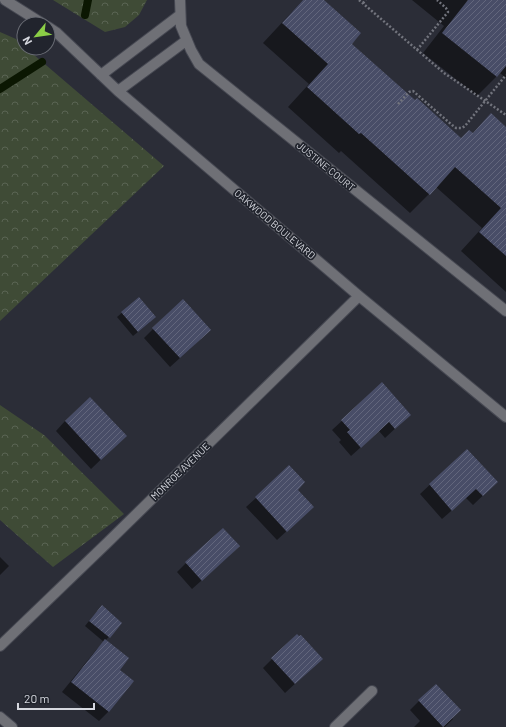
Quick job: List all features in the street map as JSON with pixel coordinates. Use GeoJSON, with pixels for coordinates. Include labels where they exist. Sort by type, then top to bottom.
{"type":"FeatureCollection","features":[{"type":"Feature","properties":{"kind":"street"},"geometry":{"type":"LineString","coordinates":[[5,0],[30,16]]}},
{"type":"Feature","properties":{"kind":"street","name":"JUSTINE COURT"},"geometry":{"type":"LineString","coordinates":[[180,0],[180,26],[199,64],[506,311]]}},
{"type":"Feature","properties":{"kind":"street"},"geometry":{"type":"LineString","coordinates":[[101,75],[180,15]]}},
{"type":"Feature","properties":{"kind":"street","name":"OAKWOOD BOULEVARD"},"geometry":{"type":"LineString","coordinates":[[56,32],[118,91],[359,296],[506,417]]}},
{"type":"Feature","properties":{"kind":"street"},"geometry":{"type":"LineString","coordinates":[[118,91],[187,40]]}},
{"type":"Feature","properties":{"kind":"street","name":"MONROE AVENUE"},"geometry":{"type":"LineString","coordinates":[[0,646],[359,296]]}},
{"type":"Feature","properties":{"kind":"street"},"geometry":{"type":"LineString","coordinates":[[335,727],[372,691]]}},
{"type":"Feature","properties":{"kind":"street"},"geometry":{"type":"LineString","coordinates":[[0,717],[12,727]]}},
{"type":"Feature","properties":{"kind":"path"},"geometry":{"type":"LineString","coordinates":[[359,0],[444,73],[506,115]]}},
{"type":"Feature","properties":{"kind":"path"},"geometry":{"type":"LineString","coordinates":[[363,3],[366,0]]}},
{"type":"Feature","properties":{"kind":"path"},"geometry":{"type":"LineString","coordinates":[[417,50],[448,12],[446,8],[437,0]]}},
{"type":"Feature","properties":{"kind":"path"},"geometry":{"type":"LineString","coordinates":[[398,104],[410,92],[413,91],[452,125],[456,128],[462,128],[506,75]]}},
{"type":"Feature","properties":{"kind":"green space"},"geometry":{"type":"Polygon","coordinates":[[[53,0],[147,0],[139,15],[125,27],[105,32],[53,0]]]}},
{"type":"Feature","properties":{"kind":"green space"},"geometry":{"type":"Polygon","coordinates":[[[0,32],[16,39],[16,56],[35,56],[164,166],[0,321],[0,32]]]}},
{"type":"Feature","properties":{"kind":"green space"},"geometry":{"type":"Polygon","coordinates":[[[0,405],[44,435],[124,514],[53,567],[0,520],[0,405]]]}},
{"type":"Feature","properties":{"kind":"building"},"geometry":{"type":"Polygon","coordinates":[[[303,0],[324,0],[361,33],[352,44],[415,100],[417,98],[461,138],[469,130],[473,133],[491,113],[506,127],[506,256],[479,232],[501,208],[455,167],[430,195],[307,87],[328,64],[282,23],[303,0]]]}},
{"type":"Feature","properties":{"kind":"building"},"geometry":{"type":"Polygon","coordinates":[[[468,0],[506,0],[506,66],[497,77],[442,33],[468,0]]]}},
{"type":"Feature","properties":{"kind":"building"},"geometry":{"type":"Polygon","coordinates":[[[139,297],[156,317],[138,332],[121,312],[139,297]]]}},
{"type":"Feature","properties":{"kind":"building"},"geometry":{"type":"Polygon","coordinates":[[[183,299],[211,330],[180,358],[152,328],[183,299]]]}},
{"type":"Feature","properties":{"kind":"building"},"geometry":{"type":"Polygon","coordinates":[[[382,382],[411,415],[395,429],[389,422],[361,448],[347,432],[350,430],[341,420],[382,382]]]}},
{"type":"Feature","properties":{"kind":"building"},"geometry":{"type":"Polygon","coordinates":[[[90,397],[127,436],[101,460],[65,421],[90,397]]]}},
{"type":"Feature","properties":{"kind":"building"},"geometry":{"type":"Polygon","coordinates":[[[467,449],[498,482],[483,496],[476,489],[452,511],[429,484],[467,449]]]}},
{"type":"Feature","properties":{"kind":"building"},"geometry":{"type":"Polygon","coordinates":[[[289,465],[305,482],[298,490],[314,507],[287,532],[255,497],[289,465]]]}},
{"type":"Feature","properties":{"kind":"building"},"geometry":{"type":"Polygon","coordinates":[[[223,528],[240,546],[202,581],[185,562],[223,528]]]}},
{"type":"Feature","properties":{"kind":"building"},"geometry":{"type":"Polygon","coordinates":[[[102,605],[122,623],[110,638],[89,621],[102,605]]]}},
{"type":"Feature","properties":{"kind":"building"},"geometry":{"type":"Polygon","coordinates":[[[297,634],[299,636],[301,635],[323,659],[295,684],[271,658],[297,634]]]}},
{"type":"Feature","properties":{"kind":"building"},"geometry":{"type":"Polygon","coordinates":[[[105,639],[129,658],[120,670],[134,681],[109,712],[71,682],[105,639]]]}},
{"type":"Feature","properties":{"kind":"building"},"geometry":{"type":"Polygon","coordinates":[[[436,684],[461,710],[443,727],[418,700],[436,684]]]}},
{"type":"Feature","properties":{"kind":"waterway"},"geometry":{"type":"LineString","coordinates":[[85,15],[88,0]]}},
{"type":"Feature","properties":{"kind":"waterway"},"geometry":{"type":"LineString","coordinates":[[0,89],[42,62]]}}]}
